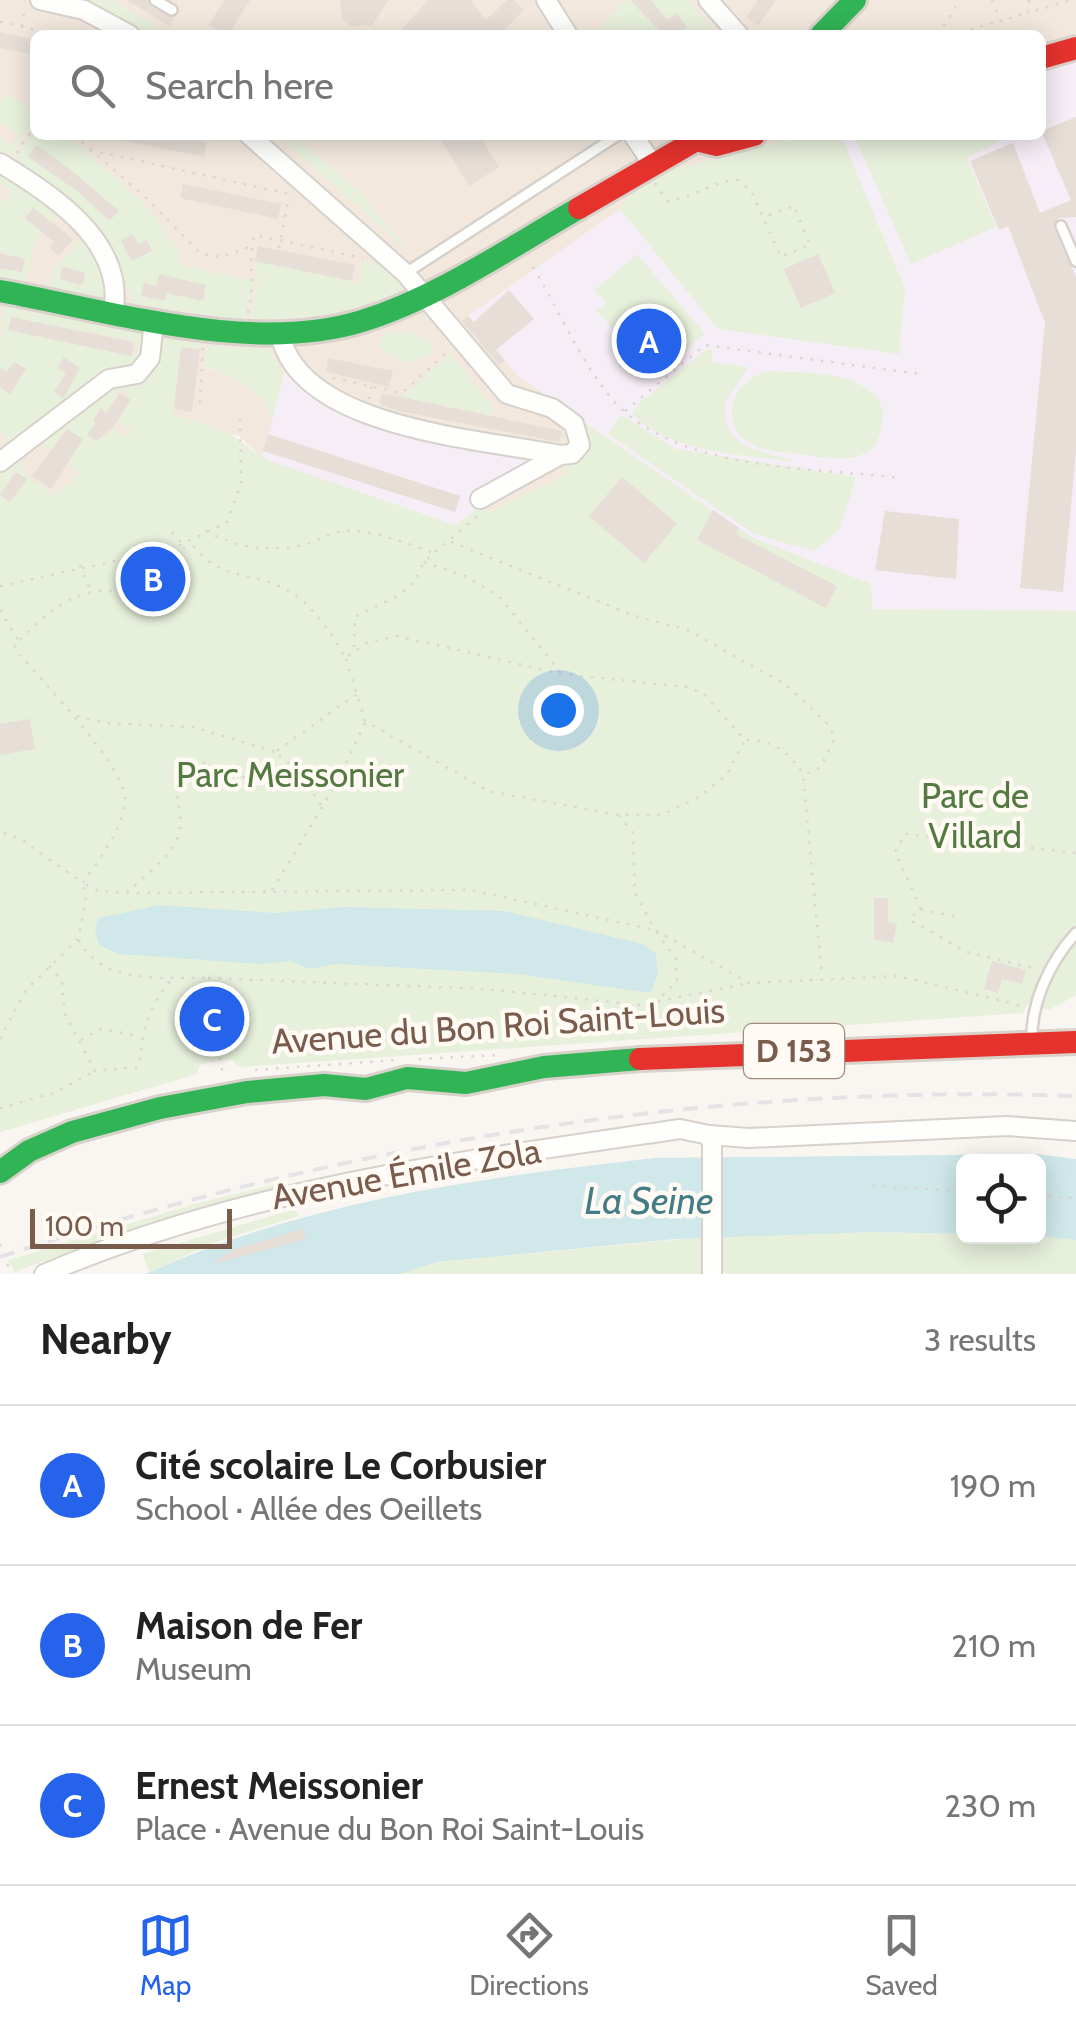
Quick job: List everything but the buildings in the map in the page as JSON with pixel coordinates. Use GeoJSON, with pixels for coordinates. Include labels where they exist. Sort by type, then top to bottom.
{"type":"FeatureCollection","features":[{"type":"Feature","properties":{"kind":"main road"},"geometry":{"type":"LineString","coordinates":[[826,30],[854,0]]}},
{"type":"Feature","properties":{"kind":"main road"},"geometry":{"type":"LineString","coordinates":[[1046,57],[1076,48]]}},
{"type":"Feature","properties":{"kind":"main road"},"geometry":{"type":"LineString","coordinates":[[0,292],[227,332],[280,333],[360,322],[427,294],[652,171],[697,140]]}},
{"type":"Feature","properties":{"kind":"main road"},"geometry":{"type":"LineString","coordinates":[[706,140],[718,144],[734,140]]}},
{"type":"Feature","properties":{"kind":"main road","name":"Avenue du Bon Roi Saint-Louis"},"geometry":{"type":"LineString","coordinates":[[0,1155],[31,1133],[64,1117],[234,1076],[313,1072],[362,1077],[414,1066],[464,1071],[537,1060],[1032,1026],[1076,1028]]}},
{"type":"Feature","properties":{"kind":"main road","name":"Avenue du Bon Roi Saint-Louis"},"geometry":{"type":"LineString","coordinates":[[0,1172],[29,1151],[72,1132],[160,1108],[247,1092],[324,1085],[366,1089],[406,1078],[466,1083],[544,1067],[593,1062],[1032,1026],[1076,1042]]}},
{"type":"Feature","properties":{"kind":"street"},"geometry":{"type":"LineString","coordinates":[[546,0],[565,30]]}},
{"type":"Feature","properties":{"kind":"street"},"geometry":{"type":"LineString","coordinates":[[708,0],[734,30]]}},
{"type":"Feature","properties":{"kind":"street"},"geometry":{"type":"LineString","coordinates":[[37,7],[84,10],[121,30]]}},
{"type":"Feature","properties":{"kind":"street"},"geometry":{"type":"LineString","coordinates":[[255,140],[427,294],[507,394],[552,408],[574,424],[580,444],[572,454],[560,456],[364,415],[321,391],[295,369],[280,333]]}},
{"type":"Feature","properties":{"kind":"street"},"geometry":{"type":"LineString","coordinates":[[636,140],[652,171]]}},
{"type":"Feature","properties":{"kind":"street"},"geometry":{"type":"LineString","coordinates":[[0,163],[93,234],[110,266],[115,286],[112,312]]}},
{"type":"Feature","properties":{"kind":"street"},"geometry":{"type":"LineString","coordinates":[[0,460],[109,379],[136,374],[150,358],[154,321]]}},
{"type":"Feature","properties":{"kind":"street"},"geometry":{"type":"LineString","coordinates":[[482,504],[560,456]]}},
{"type":"Feature","properties":{"kind":"street","name":"Avenue Émile Zola"},"geometry":{"type":"LineString","coordinates":[[44,1274],[171,1225],[326,1185],[680,1129],[710,1140],[1007,1126],[1076,1131]]}},
{"type":"Feature","properties":{"kind":"street"},"geometry":{"type":"LineString","coordinates":[[710,1140],[712,1269]]}},
{"type":"Feature","properties":{"kind":"lane"},"geometry":{"type":"LineString","coordinates":[[155,0],[172,10]]}},
{"type":"Feature","properties":{"kind":"lane"},"geometry":{"type":"LineString","coordinates":[[406,273],[610,140]]}},
{"type":"Feature","properties":{"kind":"lane"},"geometry":{"type":"LineString","coordinates":[[1061,226],[1076,261]]}},
{"type":"Feature","properties":{"kind":"lane"},"geometry":{"type":"LineString","coordinates":[[1032,1026],[1050,972],[1076,932]]}},
{"type":"Feature","properties":{"kind":"path"},"geometry":{"type":"LineString","coordinates":[[941,30],[960,0]]}},
{"type":"Feature","properties":{"kind":"path"},"geometry":{"type":"LineString","coordinates":[[992,0],[1001,20]]}},
{"type":"Feature","properties":{"kind":"path"},"geometry":{"type":"LineString","coordinates":[[1028,13],[1029,0]]}},
{"type":"Feature","properties":{"kind":"path"},"geometry":{"type":"LineString","coordinates":[[967,30],[1072,0]]}},
{"type":"Feature","properties":{"kind":"path"},"geometry":{"type":"LineString","coordinates":[[22,27],[37,7]]}},
{"type":"Feature","properties":{"kind":"path"},"geometry":{"type":"LineString","coordinates":[[0,22],[35,30]]}},
{"type":"Feature","properties":{"kind":"path"},"geometry":{"type":"LineString","coordinates":[[20,149],[30,133]]}},
{"type":"Feature","properties":{"kind":"path"},"geometry":{"type":"LineString","coordinates":[[79,140],[146,196],[201,254],[221,257],[252,246]]}},
{"type":"Feature","properties":{"kind":"path"},"geometry":{"type":"LineString","coordinates":[[90,150],[289,193],[278,248]]}},
{"type":"Feature","properties":{"kind":"path"},"geometry":{"type":"LineString","coordinates":[[652,171],[668,201],[686,199],[716,180],[738,180],[751,191],[781,257],[810,245],[794,206],[763,217]]}},
{"type":"Feature","properties":{"kind":"path"},"geometry":{"type":"LineString","coordinates":[[245,325],[255,280],[248,262],[254,235],[364,258]]}},
{"type":"Feature","properties":{"kind":"path"},"geometry":{"type":"LineString","coordinates":[[310,255],[312,247]]}},
{"type":"Feature","properties":{"kind":"path"},"geometry":{"type":"LineString","coordinates":[[338,260],[340,253]]}},
{"type":"Feature","properties":{"kind":"path"},"geometry":{"type":"LineString","coordinates":[[533,267],[606,392],[655,436],[688,450],[902,478]]}},
{"type":"Feature","properties":{"kind":"path"},"geometry":{"type":"LineString","coordinates":[[204,340],[200,404],[207,406]]}},
{"type":"Feature","properties":{"kind":"path"},"geometry":{"type":"LineString","coordinates":[[624,412],[705,345],[920,374]]}},
{"type":"Feature","properties":{"kind":"path"},"geometry":{"type":"LineString","coordinates":[[321,376],[402,393],[450,350]]}},
{"type":"Feature","properties":{"kind":"path"},"geometry":{"type":"LineString","coordinates":[[172,549],[227,522],[241,484],[240,418]]}},
{"type":"Feature","properties":{"kind":"path"},"geometry":{"type":"LineString","coordinates":[[355,648],[355,617],[399,595],[414,582],[424,562],[451,542],[482,504]]}},
{"type":"Feature","properties":{"kind":"path"},"geometry":{"type":"LineString","coordinates":[[206,531],[228,543],[256,548],[304,545],[342,531],[386,538],[436,554]]}},
{"type":"Feature","properties":{"kind":"path"},"geometry":{"type":"LineString","coordinates":[[172,532],[182,543]]}},
{"type":"Feature","properties":{"kind":"path"},"geometry":{"type":"LineString","coordinates":[[451,542],[634,616],[688,630],[786,685],[826,722],[835,738],[820,768],[803,774]]}},
{"type":"Feature","properties":{"kind":"path"},"geometry":{"type":"LineString","coordinates":[[0,586],[80,566],[194,547],[209,564],[230,576],[272,583],[308,605],[330,630],[345,658],[365,722],[322,807],[272,890]]}},
{"type":"Feature","properties":{"kind":"path"},"geometry":{"type":"LineString","coordinates":[[134,559],[148,606],[174,599],[163,551]]}},
{"type":"Feature","properties":{"kind":"path"},"geometry":{"type":"LineString","coordinates":[[424,562],[465,576],[499,596],[562,674]]}},
{"type":"Feature","properties":{"kind":"path"},"geometry":{"type":"LineString","coordinates":[[80,566],[90,592]]}},
{"type":"Feature","properties":{"kind":"path"},"geometry":{"type":"LineString","coordinates":[[0,1039],[26,990],[78,939],[86,901],[83,883],[106,848],[125,800],[122,780],[15,646],[66,600],[90,592],[142,592]]}},
{"type":"Feature","properties":{"kind":"path"},"geometry":{"type":"LineString","coordinates":[[0,610],[19,642]]}},
{"type":"Feature","properties":{"kind":"path"},"geometry":{"type":"LineString","coordinates":[[345,658],[355,648],[397,636],[562,674],[687,687],[704,694],[744,740],[777,746],[792,757],[803,774],[822,978]]}},
{"type":"Feature","properties":{"kind":"path"},"geometry":{"type":"LineString","coordinates":[[275,752],[358,693]]}},
{"type":"Feature","properties":{"kind":"path"},"geometry":{"type":"LineString","coordinates":[[74,716],[104,723],[193,727],[275,752],[297,770],[322,807]]}},
{"type":"Feature","properties":{"kind":"path"},"geometry":{"type":"LineString","coordinates":[[365,722],[488,791],[619,815],[662,814],[694,800],[726,776],[744,740]]}},
{"type":"Feature","properties":{"kind":"path"},"geometry":{"type":"LineString","coordinates":[[126,893],[175,842],[181,829],[175,792],[188,764],[205,763],[257,782],[273,772],[297,770]]}},
{"type":"Feature","properties":{"kind":"path"},"geometry":{"type":"LineString","coordinates":[[619,815],[633,833],[635,894],[676,960],[678,982],[659,999]]}},
{"type":"Feature","properties":{"kind":"path"},"geometry":{"type":"LineString","coordinates":[[0,832],[19,838],[98,891],[470,890],[544,902],[655,930],[750,983]]}},
{"type":"Feature","properties":{"kind":"path"},"geometry":{"type":"LineString","coordinates":[[921,909],[895,852],[906,834],[1076,853]]}},
{"type":"Feature","properties":{"kind":"path"},"geometry":{"type":"LineString","coordinates":[[954,916],[921,909],[912,914],[911,923],[947,943],[1050,972]]}},
{"type":"Feature","properties":{"kind":"path"},"geometry":{"type":"LineString","coordinates":[[78,939],[104,968],[119,975],[486,989],[640,1005],[750,983],[898,976],[1032,1026]]}},
{"type":"Feature","properties":{"kind":"path"},"geometry":{"type":"LineString","coordinates":[[48,966],[62,981],[64,1012],[95,1071]]}},
{"type":"Feature","properties":{"kind":"path"},"geometry":{"type":"LineString","coordinates":[[0,1108],[54,1093],[95,1071],[139,1067],[139,1036],[158,994],[173,976]]}},
{"type":"Feature","properties":{"kind":"path"},"geometry":{"type":"LineString","coordinates":[[208,978],[211,1002]]}},
{"type":"Feature","properties":{"kind":"path"},"geometry":{"type":"LineString","coordinates":[[211,1002],[226,1009],[229,1020],[226,1030],[216,1036],[200,1032],[195,1022],[197,1011],[211,1002]]}},
{"type":"Feature","properties":{"kind":"path"},"geometry":{"type":"LineString","coordinates":[[81,1040],[100,1029],[139,1036]]}},
{"type":"Feature","properties":{"kind":"path"},"geometry":{"type":"LineString","coordinates":[[216,1036],[234,1076],[257,1068],[396,1060]]}},
{"type":"Feature","properties":{"kind":"path"},"geometry":{"type":"LineString","coordinates":[[415,1059],[499,1054],[537,1060]]}},
{"type":"Feature","properties":{"kind":"path"},"geometry":{"type":"LineString","coordinates":[[873,1186],[956,1191]]}},
{"type":"Feature","properties":{"kind":"path"},"geometry":{"type":"LineString","coordinates":[[1046,1196],[1076,1198]]}},
{"type":"Feature","properties":{"kind":"path"},"geometry":{"type":"LineString","coordinates":[[0,1244],[11,1274]]}},
{"type":"Feature","properties":{"kind":"shaded area"},"geometry":{"type":"Polygon","coordinates":[[[0,0],[1076,0],[1076,62],[1046,71],[1046,30],[30,30],[30,140],[787,140],[662,173],[640,186],[620,209],[574,244],[469,316],[581,420],[753,538],[857,579],[537,489],[486,513],[483,506],[455,525],[262,458],[239,436],[147,426],[0,534],[0,0]]]}},
{"type":"Feature","properties":{"kind":"shaded area"},"geometry":{"type":"Polygon","coordinates":[[[1076,62],[1076,611],[872,609],[870,584],[753,538],[518,376],[468,316],[620,209],[718,329],[905,289],[843,140],[1046,140],[1046,71],[1076,62]]]}},
{"type":"Feature","properties":{"kind":"shaded area"},"geometry":{"type":"Polygon","coordinates":[[[207,345],[269,350],[284,373],[362,422],[529,457],[533,466],[455,525],[345,490],[262,457],[273,419],[267,405],[242,380],[204,367],[207,345]]]}},
{"type":"Feature","properties":{"kind":"green space"},"geometry":{"type":"Polygon","coordinates":[[[85,0],[113,0],[161,30],[138,30],[85,0]]]}},
{"type":"Feature","properties":{"kind":"green space"},"geometry":{"type":"Polygon","coordinates":[[[625,0],[633,0],[644,16],[655,6],[651,0],[687,0],[713,30],[683,30],[687,27],[676,13],[658,27],[660,30],[598,30],[625,0]]]}},
{"type":"Feature","properties":{"kind":"green space"},"geometry":{"type":"Polygon","coordinates":[[[6,93],[30,108],[30,128],[11,157],[0,150],[0,138],[12,146],[19,135],[0,122],[0,102],[6,93]]]}},
{"type":"Feature","properties":{"kind":"green space"},"geometry":{"type":"Polygon","coordinates":[[[30,137],[30,140],[73,140],[143,202],[180,252],[178,264],[254,281],[245,321],[133,303],[104,232],[76,205],[15,160],[30,137]]]}},
{"type":"Feature","properties":{"kind":"green space"},"geometry":{"type":"Polygon","coordinates":[[[283,140],[300,140],[361,193],[409,251],[283,140]]]}},
{"type":"Feature","properties":{"kind":"green space"},"geometry":{"type":"Polygon","coordinates":[[[787,140],[843,140],[905,289],[899,354],[718,329],[620,209],[640,186],[662,173],[787,140]]]}},
{"type":"Feature","properties":{"kind":"green space"},"geometry":{"type":"Polygon","coordinates":[[[856,140],[1001,140],[967,158],[996,227],[911,264],[856,140]]]}},
{"type":"Feature","properties":{"kind":"green space"},"geometry":{"type":"Polygon","coordinates":[[[0,170],[59,213],[51,222],[33,208],[25,218],[43,233],[34,245],[26,283],[0,278],[0,268],[22,272],[25,259],[0,253],[0,200],[4,202],[11,191],[0,183],[0,170]]]}},
{"type":"Feature","properties":{"kind":"green space"},"geometry":{"type":"Polygon","coordinates":[[[85,237],[108,283],[101,298],[50,288],[54,268],[85,237]]]}},
{"type":"Feature","properties":{"kind":"green space"},"geometry":{"type":"Polygon","coordinates":[[[637,254],[705,334],[664,369],[653,357],[643,365],[597,311],[606,303],[595,290],[637,254]]]}},
{"type":"Feature","properties":{"kind":"green space"},"geometry":{"type":"Polygon","coordinates":[[[255,261],[352,281],[357,287],[363,261],[371,262],[395,275],[398,296],[325,315],[250,319],[258,281],[255,261]]]}},
{"type":"Feature","properties":{"kind":"green space"},"geometry":{"type":"Polygon","coordinates":[[[3,304],[145,333],[138,366],[12,444],[0,433],[0,387],[5,390],[25,369],[15,362],[7,372],[0,368],[3,304]],[[82,330],[80,340],[131,356],[137,351],[138,342],[82,330]]]}},
{"type":"Feature","properties":{"kind":"green space"},"geometry":{"type":"Polygon","coordinates":[[[410,331],[427,339],[434,349],[431,355],[404,363],[379,348],[378,340],[388,333],[410,331]]]}},
{"type":"Feature","properties":{"kind":"green space","name":"Parc Meissonier"},"geometry":{"type":"Polygon","coordinates":[[[164,338],[201,343],[200,349],[181,347],[173,416],[221,430],[262,458],[455,525],[483,505],[487,513],[566,475],[561,463],[587,441],[581,420],[753,538],[871,584],[872,609],[1076,611],[1076,995],[1049,1010],[1027,1004],[1023,1013],[238,1067],[232,1059],[200,1064],[197,1074],[0,1132],[0,496],[10,502],[24,483],[14,471],[0,495],[0,467],[15,457],[29,478],[53,495],[81,474],[63,460],[73,433],[65,428],[51,453],[40,443],[103,389],[152,376],[164,338]],[[120,388],[106,413],[101,408],[93,419],[97,423],[87,435],[95,441],[99,437],[106,439],[113,428],[125,436],[130,434],[132,430],[117,420],[129,394],[120,388]]]}},
{"type":"Feature","properties":{"kind":"green space"},"geometry":{"type":"Polygon","coordinates":[[[207,345],[269,350],[284,373],[273,418],[261,398],[245,384],[204,367],[207,345]]]}},
{"type":"Feature","properties":{"kind":"green space"},"geometry":{"type":"Polygon","coordinates":[[[706,350],[712,350],[712,362],[748,367],[725,403],[726,419],[738,440],[797,462],[689,445],[650,428],[632,414],[640,402],[706,350]]]}},
{"type":"Feature","properties":{"kind":"green space"},"geometry":{"type":"Polygon","coordinates":[[[450,353],[492,405],[492,416],[402,397],[450,353]]]}},
{"type":"Feature","properties":{"kind":"green space"},"geometry":{"type":"Polygon","coordinates":[[[770,371],[836,376],[866,388],[883,411],[876,443],[856,456],[829,458],[770,450],[745,440],[733,419],[735,398],[749,381],[770,371]]]}},
{"type":"Feature","properties":{"kind":"green space"},"geometry":{"type":"Polygon","coordinates":[[[621,415],[676,449],[856,477],[840,528],[815,551],[754,534],[608,434],[621,415]]]}},
{"type":"Feature","properties":{"kind":"green space"},"geometry":{"type":"Polygon","coordinates":[[[507,1162],[511,1167],[347,1192],[249,1216],[250,1211],[332,1191],[507,1162]]]}},
{"type":"Feature","properties":{"kind":"green space"},"geometry":{"type":"Polygon","coordinates":[[[280,1183],[282,1189],[147,1223],[15,1272],[8,1260],[198,1203],[280,1183]]]}},
{"type":"Feature","properties":{"kind":"green space"},"geometry":{"type":"Polygon","coordinates":[[[295,1209],[298,1216],[216,1242],[149,1272],[143,1254],[295,1209]]]}},
{"type":"Feature","properties":{"kind":"green space"},"geometry":{"type":"Polygon","coordinates":[[[956,1234],[956,1244],[1046,1244],[1046,1236],[1061,1236],[1076,1240],[1076,1274],[725,1274],[720,1266],[721,1236],[956,1234]]]}},
{"type":"Feature","properties":{"kind":"green space"},"geometry":{"type":"Polygon","coordinates":[[[705,1237],[701,1274],[399,1274],[438,1262],[705,1237]]]}},
{"type":"Feature","properties":{"kind":"water"},"geometry":{"type":"Polygon","coordinates":[[[160,905],[275,913],[345,907],[504,911],[643,944],[656,954],[658,973],[651,992],[643,992],[518,974],[335,964],[310,969],[290,961],[260,964],[119,954],[99,945],[95,929],[98,918],[160,905]]]}},
{"type":"Feature","properties":{"kind":"water","name":"La Seine"},"geometry":{"type":"Polygon","coordinates":[[[956,1155],[956,1234],[872,1232],[676,1239],[438,1262],[399,1274],[145,1274],[269,1227],[332,1210],[459,1184],[655,1158],[956,1155]]]}},
{"type":"Feature","properties":{"kind":"water","name":"La Seine"},"geometry":{"type":"Polygon","coordinates":[[[1046,1155],[1076,1159],[1076,1240],[1046,1237],[1046,1155]]]}},
{"type":"Feature","properties":{"kind":"railway"},"geometry":{"type":"LineString","coordinates":[[0,1257],[263,1182],[531,1129],[666,1111],[803,1100],[939,1095],[1076,1096]]}},
{"type":"Feature","properties":{"kind":"traffic: fast"},"geometry":{"type":"LineString","coordinates":[[826,30],[855,0]]}},
{"type":"Feature","properties":{"kind":"traffic: fast"},"geometry":{"type":"LineString","coordinates":[[0,291],[228,332],[319,330],[362,321],[419,299],[579,208]]}},
{"type":"Feature","properties":{"kind":"traffic: fast"},"geometry":{"type":"LineString","coordinates":[[0,1172],[29,1151],[72,1132],[160,1108],[247,1092],[324,1085],[366,1089],[407,1078],[466,1083],[544,1067],[640,1059]]}},
{"type":"Feature","properties":{"kind":"traffic: jam"},"geometry":{"type":"LineString","coordinates":[[1046,57],[1076,48]]}},
{"type":"Feature","properties":{"kind":"traffic: jam"},"geometry":{"type":"LineString","coordinates":[[696,140],[717,145],[736,140]]}},
{"type":"Feature","properties":{"kind":"traffic: jam"},"geometry":{"type":"LineString","coordinates":[[579,208],[696,140]]}},
{"type":"Feature","properties":{"kind":"traffic: jam"},"geometry":{"type":"LineString","coordinates":[[640,1059],[1076,1042]]}},
{"type":"Feature","properties":{"kind":"place","name":"Cité scolaire Le Corbusier"},"geometry":{"type":"Point","coordinates":[649,341]}},
{"type":"Feature","properties":{"kind":"place","name":"Maison de Fer"},"geometry":{"type":"Point","coordinates":[153,579]}},
{"type":"Feature","properties":{"kind":"place","name":"Ernest Meissonier"},"geometry":{"type":"Point","coordinates":[212,1019]}},
{"type":"Feature","properties":{"kind":"park label","name":"Parc de Villard"},"geometry":{"type":"Point","coordinates":[975,816]}}]}
